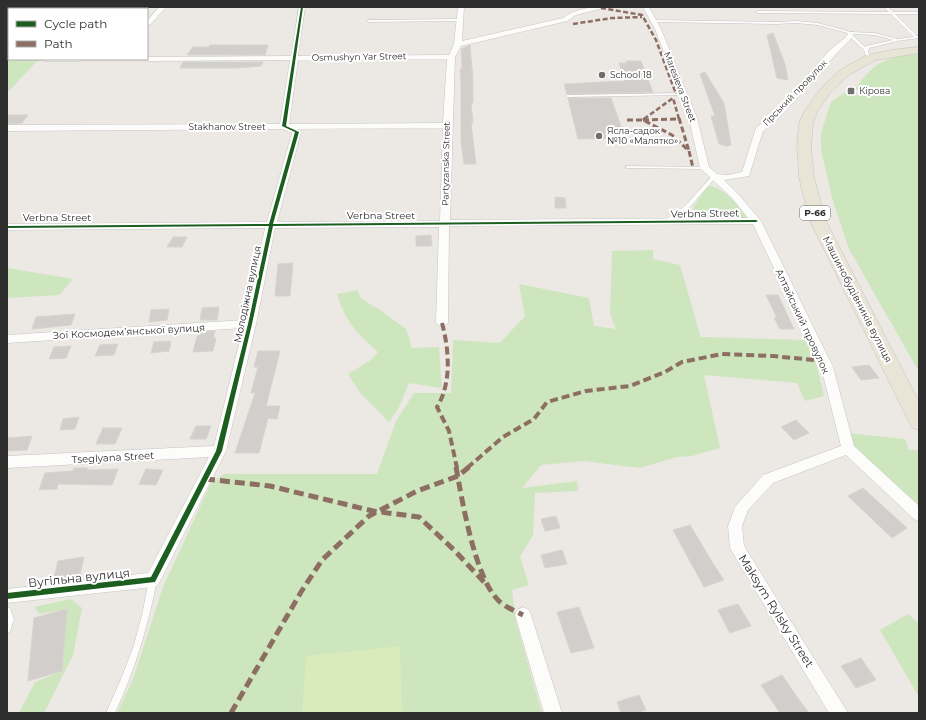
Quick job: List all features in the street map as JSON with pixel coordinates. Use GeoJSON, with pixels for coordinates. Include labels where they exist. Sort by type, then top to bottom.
{"type":"FeatureCollection","features":[{"type":"Feature","properties":{"kind":"main road","name":"Машинобудівників вулиця"},"geometry":{"type":"LineString","coordinates":[[918,41],[888,54],[867,53],[823,94],[808,117],[804,134],[809,192],[817,219],[919,422]]}},
{"type":"Feature","properties":{"kind":"street"},"geometry":{"type":"LineString","coordinates":[[149,23],[163,7]]}},
{"type":"Feature","properties":{"kind":"street"},"geometry":{"type":"LineString","coordinates":[[284,126],[293,58],[302,7]]}},
{"type":"Feature","properties":{"kind":"street","name":"Partyzanska Street"},"geometry":{"type":"LineString","coordinates":[[442,323],[446,125],[451,57],[458,44],[461,7]]}},
{"type":"Feature","properties":{"kind":"street"},"geometry":{"type":"LineString","coordinates":[[584,7],[594,9]]}},
{"type":"Feature","properties":{"kind":"street"},"geometry":{"type":"LineString","coordinates":[[458,44],[565,20],[574,13],[604,7]]}},
{"type":"Feature","properties":{"kind":"street","name":"Maresieva Street"},"geometry":{"type":"LineString","coordinates":[[646,7],[654,21],[693,118],[705,168]]}},
{"type":"Feature","properties":{"kind":"street","name":"Гірський провулок"},"geometry":{"type":"LineString","coordinates":[[714,177],[728,178],[746,174],[759,130],[776,116],[851,34]]}},
{"type":"Feature","properties":{"kind":"street","name":"Osmushyn Yar Street"},"geometry":{"type":"LineString","coordinates":[[148,58],[451,57]]}},
{"type":"Feature","properties":{"kind":"street","name":"Stakhanov Street"},"geometry":{"type":"LineString","coordinates":[[7,128],[446,125]]}},
{"type":"Feature","properties":{"kind":"street","name":"Молодіжна вулиця"},"geometry":{"type":"LineString","coordinates":[[153,580],[219,451],[250,324],[271,225],[298,132],[284,126]]}},
{"type":"Feature","properties":{"kind":"street"},"geometry":{"type":"LineString","coordinates":[[705,168],[735,196],[756,221]]}},
{"type":"Feature","properties":{"kind":"street","name":"Verbna Street"},"geometry":{"type":"LineString","coordinates":[[7,226],[756,221]]}},
{"type":"Feature","properties":{"kind":"street","name":"Алтайський провулок"},"geometry":{"type":"LineString","coordinates":[[756,221],[827,368],[848,449]]}},
{"type":"Feature","properties":{"kind":"street","name":"Зої Космодем’янської вулиця"},"geometry":{"type":"LineString","coordinates":[[7,338],[250,324]]}},
{"type":"Feature","properties":{"kind":"street"},"geometry":{"type":"LineString","coordinates":[[848,449],[919,516]]}},
{"type":"Feature","properties":{"kind":"street","name":"Maksym Rylsky Street"},"geometry":{"type":"LineString","coordinates":[[839,713],[737,548],[735,526],[742,507],[768,479],[848,449]]}},
{"type":"Feature","properties":{"kind":"street","name":"Tseglyana Street"},"geometry":{"type":"LineString","coordinates":[[7,462],[219,451]]}},
{"type":"Feature","properties":{"kind":"street","name":"Вугільна вулиця"},"geometry":{"type":"LineString","coordinates":[[7,596],[153,580]]}},
{"type":"Feature","properties":{"kind":"street"},"geometry":{"type":"LineString","coordinates":[[523,615],[553,713]]}},
{"type":"Feature","properties":{"kind":"lane"},"geometry":{"type":"LineString","coordinates":[[886,7],[918,41]]}},
{"type":"Feature","properties":{"kind":"lane"},"geometry":{"type":"LineString","coordinates":[[758,12],[919,13]]}},
{"type":"Feature","properties":{"kind":"lane"},"geometry":{"type":"LineString","coordinates":[[369,21],[459,20]]}},
{"type":"Feature","properties":{"kind":"lane"},"geometry":{"type":"LineString","coordinates":[[654,21],[796,22],[818,24],[851,34],[875,34],[897,40],[918,41]]}},
{"type":"Feature","properties":{"kind":"lane"},"geometry":{"type":"LineString","coordinates":[[851,34],[867,53]]}},
{"type":"Feature","properties":{"kind":"lane"},"geometry":{"type":"LineString","coordinates":[[867,53],[867,47],[897,40]]}},
{"type":"Feature","properties":{"kind":"lane"},"geometry":{"type":"LineString","coordinates":[[567,96],[683,94]]}},
{"type":"Feature","properties":{"kind":"lane"},"geometry":{"type":"LineString","coordinates":[[628,167],[705,168]]}},
{"type":"Feature","properties":{"kind":"lane"},"geometry":{"type":"LineString","coordinates":[[666,222],[688,206],[714,177]]}},
{"type":"Feature","properties":{"kind":"lane"},"geometry":{"type":"LineString","coordinates":[[110,713],[130,670],[143,632],[153,580]]}},
{"type":"Feature","properties":{"kind":"lane"},"geometry":{"type":"LineString","coordinates":[[7,611],[10,619],[7,629]]}},
{"type":"Feature","properties":{"kind":"green space"},"geometry":{"type":"Polygon","coordinates":[[[8,31],[8,60],[41,60],[36,62],[7,93],[8,31]]]}},
{"type":"Feature","properties":{"kind":"green space"},"geometry":{"type":"Polygon","coordinates":[[[919,53],[919,372],[849,249],[832,198],[821,149],[821,133],[831,102],[844,93],[856,96],[862,90],[855,89],[862,79],[882,62],[889,59],[919,53]]]}},
{"type":"Feature","properties":{"kind":"green space"},"geometry":{"type":"Polygon","coordinates":[[[709,186],[719,189],[725,193],[736,203],[746,218],[707,219],[694,212],[693,208],[705,189],[709,186]]]}},
{"type":"Feature","properties":{"kind":"green space"},"geometry":{"type":"Polygon","coordinates":[[[653,250],[653,259],[680,265],[701,338],[804,340],[813,350],[824,396],[805,401],[797,383],[704,375],[720,448],[692,456],[677,457],[640,468],[583,461],[541,465],[522,488],[577,481],[578,491],[535,493],[533,535],[520,557],[529,585],[512,590],[516,622],[542,713],[117,713],[133,679],[163,587],[211,483],[224,474],[377,474],[396,421],[414,393],[451,393],[453,340],[500,343],[525,316],[519,284],[589,298],[594,326],[616,329],[610,314],[612,251],[653,250]]]}},
{"type":"Feature","properties":{"kind":"green space"},"geometry":{"type":"Polygon","coordinates":[[[7,268],[73,279],[59,295],[7,298],[7,268]]]}},
{"type":"Feature","properties":{"kind":"green space"},"geometry":{"type":"Polygon","coordinates":[[[358,290],[360,298],[380,310],[406,329],[412,348],[439,347],[442,388],[409,383],[399,407],[389,422],[361,394],[348,374],[371,360],[378,352],[364,339],[348,320],[340,304],[337,294],[358,290]]]}},
{"type":"Feature","properties":{"kind":"green space"},"geometry":{"type":"Polygon","coordinates":[[[847,433],[905,439],[909,450],[917,450],[919,455],[919,505],[851,445],[847,433]]]}},
{"type":"Feature","properties":{"kind":"green space"},"geometry":{"type":"Polygon","coordinates":[[[71,599],[82,608],[73,655],[44,713],[19,713],[35,682],[62,671],[67,609],[40,614],[34,607],[71,599]]]}},
{"type":"Feature","properties":{"kind":"green space"},"geometry":{"type":"Polygon","coordinates":[[[908,614],[919,624],[919,697],[880,630],[908,614]]]}},
{"type":"Feature","properties":{"kind":"green space"},"geometry":{"type":"Polygon","coordinates":[[[400,646],[402,713],[302,713],[306,656],[400,646]]]}},
{"type":"Feature","properties":{"kind":"building"},"geometry":{"type":"Polygon","coordinates":[[[773,33],[785,64],[788,80],[777,78],[767,35],[773,33]]]}},
{"type":"Feature","properties":{"kind":"building"},"geometry":{"type":"Polygon","coordinates":[[[210,45],[268,45],[265,55],[187,55],[193,47],[209,47],[210,45]]]}},
{"type":"Feature","properties":{"kind":"building"},"geometry":{"type":"Polygon","coordinates":[[[470,45],[473,81],[473,103],[471,103],[473,123],[471,124],[476,164],[464,164],[461,141],[461,49],[470,45]]]}},
{"type":"Feature","properties":{"kind":"building"},"geometry":{"type":"Polygon","coordinates":[[[626,61],[641,61],[653,92],[567,94],[564,84],[625,81],[619,63],[627,63],[626,61]]]}},
{"type":"Feature","properties":{"kind":"building"},"geometry":{"type":"Polygon","coordinates":[[[183,62],[263,62],[261,66],[238,68],[180,68],[183,62]]]}},
{"type":"Feature","properties":{"kind":"building"},"geometry":{"type":"Polygon","coordinates":[[[705,72],[724,103],[731,145],[726,146],[719,144],[711,116],[715,116],[700,74],[705,72]]]}},
{"type":"Feature","properties":{"kind":"building"},"geometry":{"type":"Polygon","coordinates":[[[568,98],[611,98],[625,138],[578,139],[568,98]]]}},
{"type":"Feature","properties":{"kind":"building"},"geometry":{"type":"Polygon","coordinates":[[[7,115],[28,115],[22,123],[7,124],[7,115]]]}},
{"type":"Feature","properties":{"kind":"building"},"geometry":{"type":"Polygon","coordinates":[[[555,197],[565,198],[566,208],[555,208],[555,197]]]}},
{"type":"Feature","properties":{"kind":"building"},"geometry":{"type":"Polygon","coordinates":[[[431,235],[432,246],[416,246],[416,236],[431,235]]]}},
{"type":"Feature","properties":{"kind":"building"},"geometry":{"type":"Polygon","coordinates":[[[173,237],[187,237],[182,247],[167,247],[173,237]]]}},
{"type":"Feature","properties":{"kind":"building"},"geometry":{"type":"Polygon","coordinates":[[[293,263],[290,296],[275,296],[278,264],[293,263]]]}},
{"type":"Feature","properties":{"kind":"building"},"geometry":{"type":"Polygon","coordinates":[[[766,295],[778,295],[794,329],[780,329],[774,318],[777,318],[766,295]]]}},
{"type":"Feature","properties":{"kind":"building"},"geometry":{"type":"Polygon","coordinates":[[[219,307],[217,320],[200,320],[202,308],[219,307]]]}},
{"type":"Feature","properties":{"kind":"building"},"geometry":{"type":"Polygon","coordinates":[[[169,309],[167,320],[149,322],[151,310],[169,309]]]}},
{"type":"Feature","properties":{"kind":"building"},"geometry":{"type":"Polygon","coordinates":[[[75,314],[71,325],[32,329],[36,317],[75,314]]]}},
{"type":"Feature","properties":{"kind":"building"},"geometry":{"type":"Polygon","coordinates":[[[215,331],[213,338],[216,338],[213,351],[193,352],[198,332],[215,331]]]}},
{"type":"Feature","properties":{"kind":"building"},"geometry":{"type":"Polygon","coordinates":[[[171,341],[169,351],[151,353],[154,342],[171,341]]]}},
{"type":"Feature","properties":{"kind":"building"},"geometry":{"type":"Polygon","coordinates":[[[118,344],[114,355],[95,356],[100,345],[118,344]]]}},
{"type":"Feature","properties":{"kind":"building"},"geometry":{"type":"Polygon","coordinates":[[[71,346],[66,358],[49,359],[54,347],[71,346]]]}},
{"type":"Feature","properties":{"kind":"building"},"geometry":{"type":"Polygon","coordinates":[[[258,351],[280,351],[266,406],[280,406],[277,419],[268,418],[259,453],[235,453],[255,393],[251,393],[258,367],[254,367],[258,351]]]}},
{"type":"Feature","properties":{"kind":"building"},"geometry":{"type":"Polygon","coordinates":[[[869,365],[879,378],[861,380],[852,367],[869,365]]]}},
{"type":"Feature","properties":{"kind":"building"},"geometry":{"type":"Polygon","coordinates":[[[79,417],[75,429],[60,430],[63,419],[79,417]]]}},
{"type":"Feature","properties":{"kind":"building"},"geometry":{"type":"Polygon","coordinates":[[[796,420],[809,433],[794,440],[781,427],[796,420]]]}},
{"type":"Feature","properties":{"kind":"building"},"geometry":{"type":"Polygon","coordinates":[[[196,426],[211,426],[206,439],[190,439],[196,426]]]}},
{"type":"Feature","properties":{"kind":"building"},"geometry":{"type":"Polygon","coordinates":[[[103,428],[122,428],[115,444],[96,444],[103,428]]]}},
{"type":"Feature","properties":{"kind":"building"},"geometry":{"type":"Polygon","coordinates":[[[32,436],[27,450],[7,451],[7,438],[32,436]]]}},
{"type":"Feature","properties":{"kind":"building"},"geometry":{"type":"Polygon","coordinates":[[[74,468],[88,468],[87,470],[118,469],[112,485],[58,484],[57,489],[39,490],[45,473],[73,471],[74,468]]]}},
{"type":"Feature","properties":{"kind":"building"},"geometry":{"type":"Polygon","coordinates":[[[146,469],[163,470],[156,485],[139,484],[146,469]]]}},
{"type":"Feature","properties":{"kind":"building"},"geometry":{"type":"Polygon","coordinates":[[[863,488],[907,528],[892,538],[848,496],[863,488]]]}},
{"type":"Feature","properties":{"kind":"building"},"geometry":{"type":"Polygon","coordinates":[[[556,516],[560,528],[545,531],[541,519],[556,516]]]}},
{"type":"Feature","properties":{"kind":"building"},"geometry":{"type":"Polygon","coordinates":[[[690,525],[724,580],[704,587],[673,530],[690,525]]]}},
{"type":"Feature","properties":{"kind":"building"},"geometry":{"type":"Polygon","coordinates":[[[562,550],[567,564],[545,568],[541,555],[562,550]]]}},
{"type":"Feature","properties":{"kind":"building"},"geometry":{"type":"Polygon","coordinates":[[[84,557],[79,579],[53,582],[58,561],[84,557]]]}},
{"type":"Feature","properties":{"kind":"building"},"geometry":{"type":"Polygon","coordinates":[[[738,604],[751,626],[730,633],[718,610],[738,604]]]}},
{"type":"Feature","properties":{"kind":"building"},"geometry":{"type":"Polygon","coordinates":[[[579,607],[594,648],[571,653],[557,612],[579,607]]]}},
{"type":"Feature","properties":{"kind":"building"},"geometry":{"type":"Polygon","coordinates":[[[67,609],[62,671],[28,681],[34,618],[67,609]]]}},
{"type":"Feature","properties":{"kind":"building"},"geometry":{"type":"Polygon","coordinates":[[[861,658],[876,680],[856,688],[841,666],[861,658]]]}},
{"type":"Feature","properties":{"kind":"building"},"geometry":{"type":"Polygon","coordinates":[[[782,675],[809,713],[780,713],[761,685],[782,675]]]}},
{"type":"Feature","properties":{"kind":"building"},"geometry":{"type":"Polygon","coordinates":[[[639,695],[646,710],[637,713],[621,713],[617,702],[639,695]]]}},
{"type":"Feature","properties":{"kind":"marked path"},"geometry":{"type":"LineString","coordinates":[[601,8],[642,15],[656,40],[676,94]]}},
{"type":"Feature","properties":{"kind":"marked path"},"geometry":{"type":"LineString","coordinates":[[573,24],[612,18],[642,17]]}},
{"type":"Feature","properties":{"kind":"marked path"},"geometry":{"type":"LineString","coordinates":[[643,120],[673,98],[689,151]]}},
{"type":"Feature","properties":{"kind":"marked path"},"geometry":{"type":"LineString","coordinates":[[643,120],[680,119]]}},
{"type":"Feature","properties":{"kind":"marked path"},"geometry":{"type":"LineString","coordinates":[[627,120],[643,120],[672,135],[689,151],[693,168]]}},
{"type":"Feature","properties":{"kind":"marked path"},"geometry":{"type":"LineString","coordinates":[[442,323],[446,339],[447,380],[442,399],[437,407],[438,412],[449,431],[453,446],[465,518],[486,585],[499,602],[523,615]]}},
{"type":"Feature","properties":{"kind":"marked path"},"geometry":{"type":"LineString","coordinates":[[231,713],[301,592],[322,560],[369,516],[417,491],[458,476],[503,437],[534,419],[547,402],[586,391],[630,386],[665,372],[682,362],[722,354],[773,356],[824,361]]}},
{"type":"Feature","properties":{"kind":"marked path"},"geometry":{"type":"LineString","coordinates":[[205,479],[270,486],[373,511],[419,517],[454,550],[484,582]]}},
{"type":"Feature","properties":{"kind":"cycle path"},"geometry":{"type":"LineString","coordinates":[[7,596],[153,580],[219,451],[250,324],[271,225],[297,132],[284,126],[302,7]]}},
{"type":"Feature","properties":{"kind":"cycle path"},"geometry":{"type":"LineString","coordinates":[[7,227],[756,221]]}},
{"type":"Feature","properties":{"kind":"place","name":"School 18"},"geometry":{"type":"Point","coordinates":[602,75]}},
{"type":"Feature","properties":{"kind":"place","name":"Кірова"},"geometry":{"type":"Point","coordinates":[851,91]}},
{"type":"Feature","properties":{"kind":"place","name":"Ясла-садок №10 «Малятко»"},"geometry":{"type":"Point","coordinates":[599,136]}}]}
